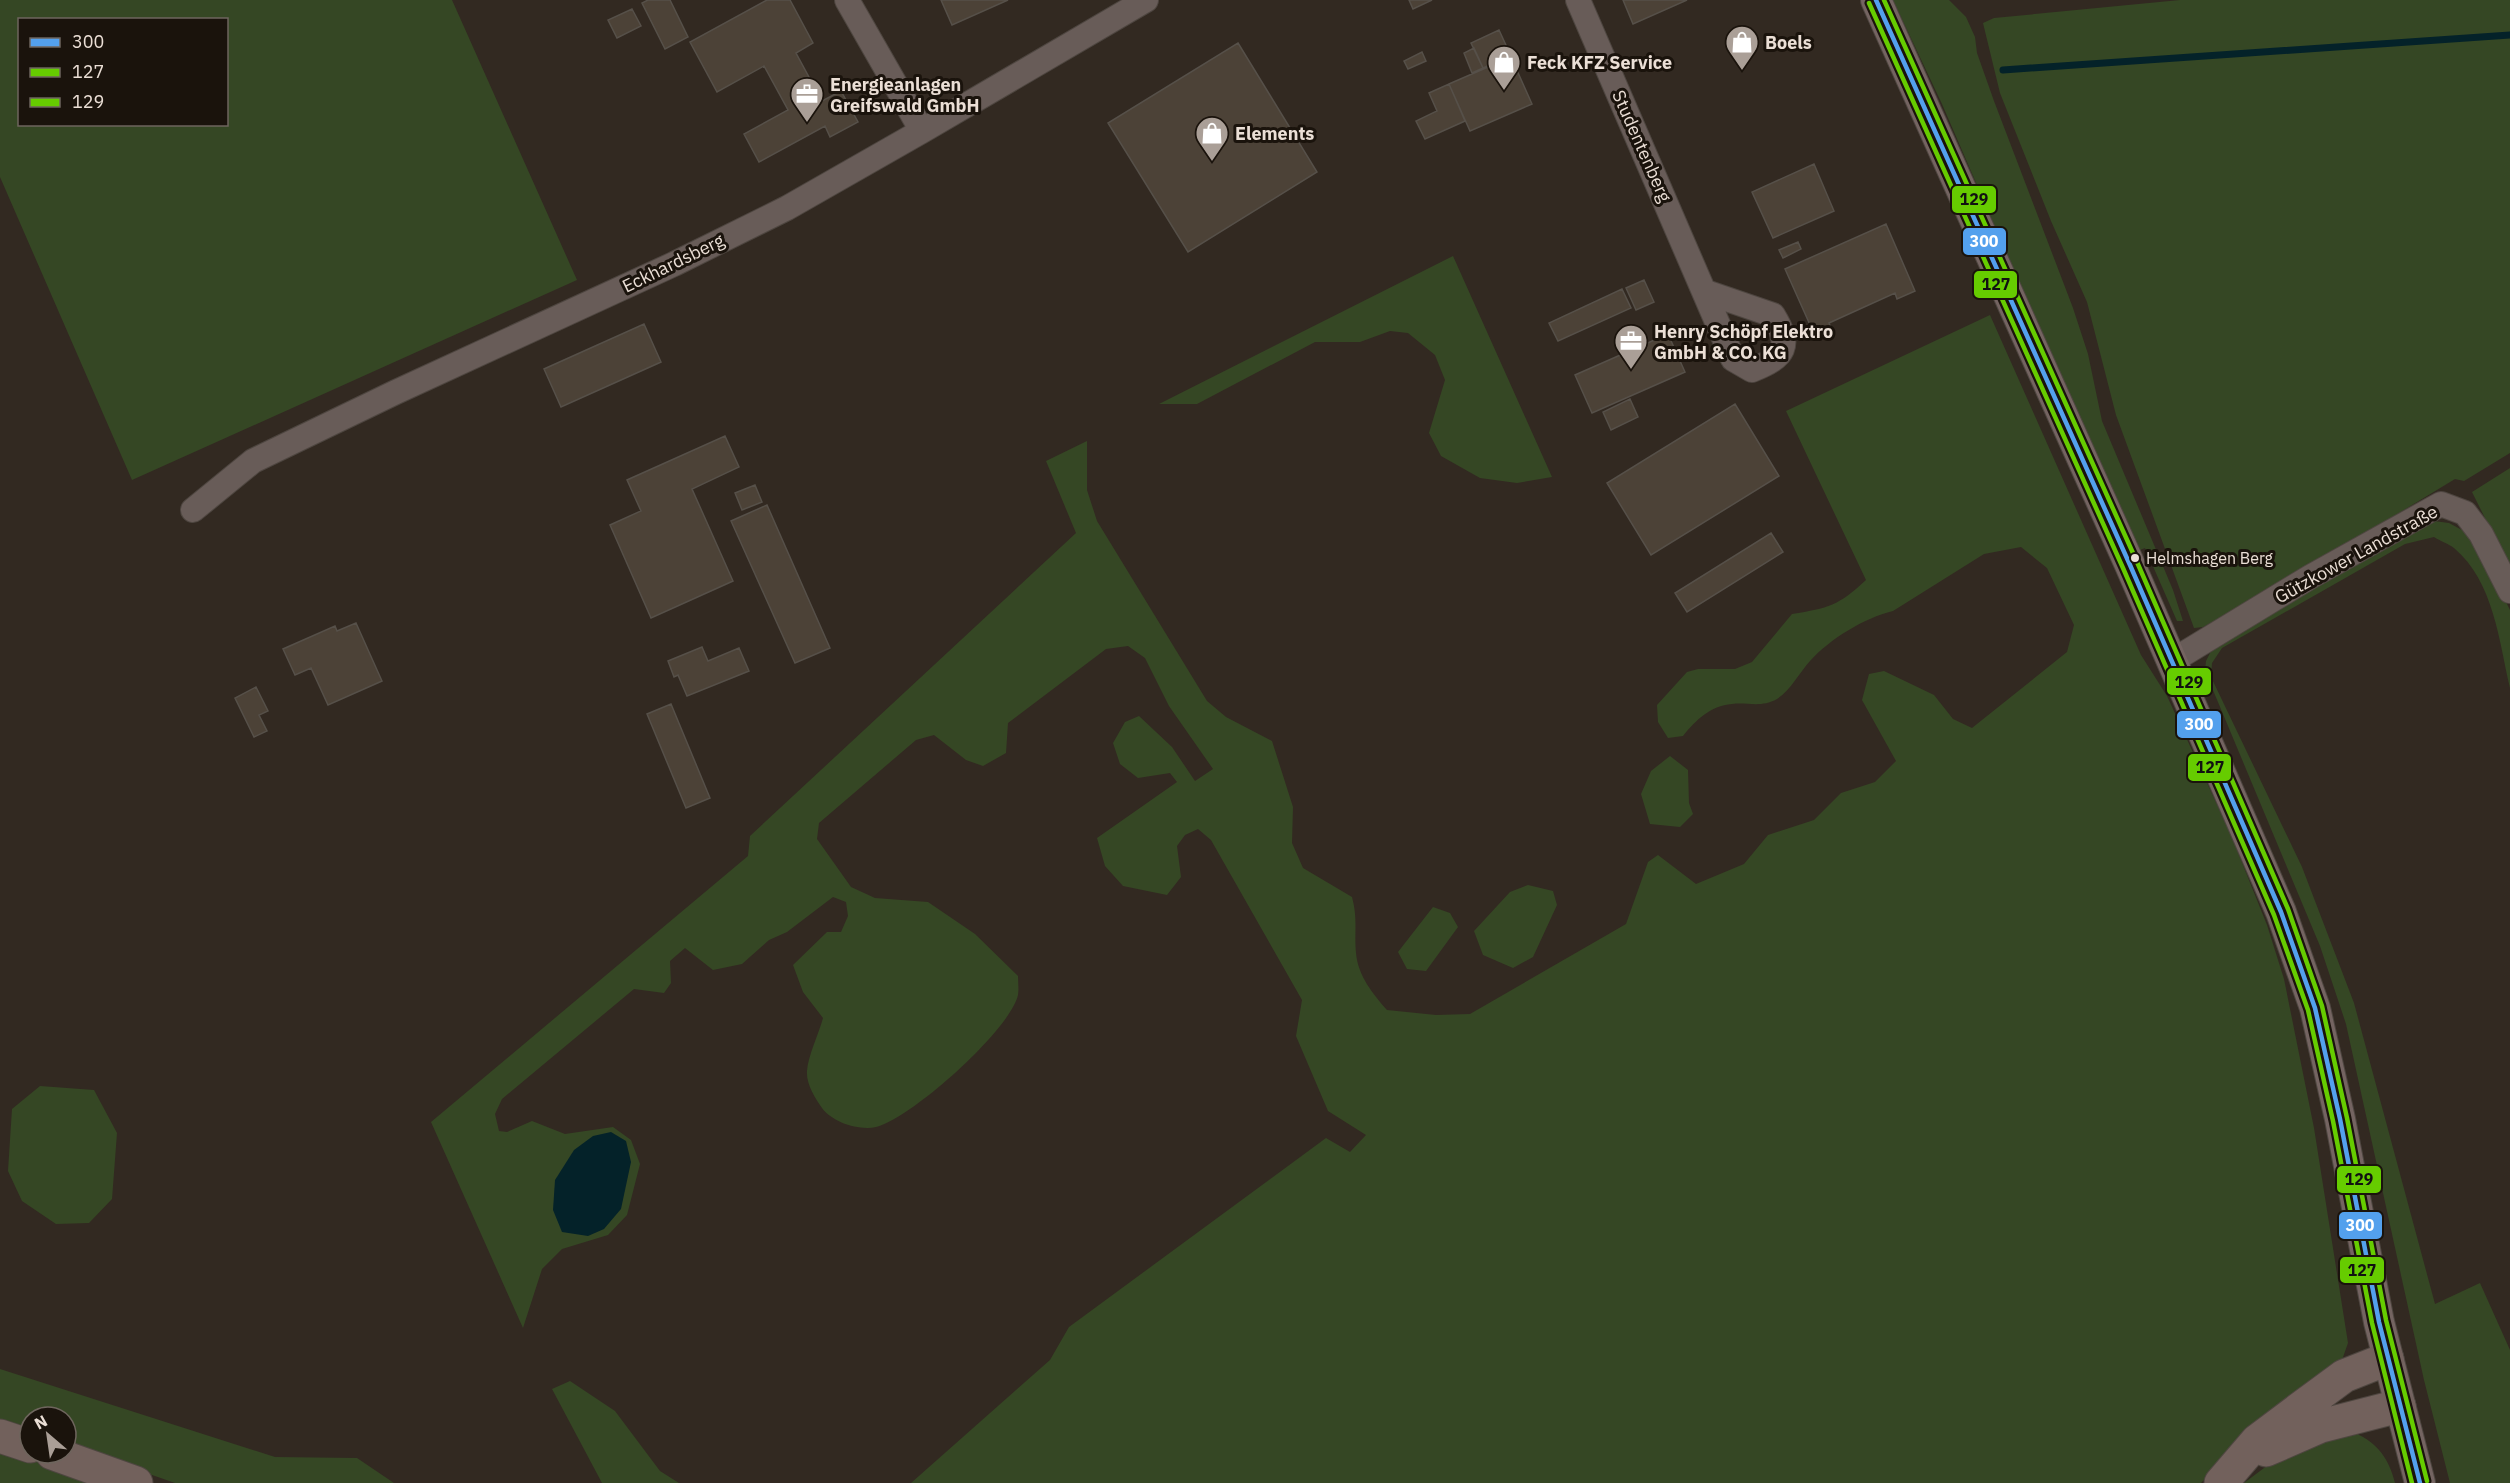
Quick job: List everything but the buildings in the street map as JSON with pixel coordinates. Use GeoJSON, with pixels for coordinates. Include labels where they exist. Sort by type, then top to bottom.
{"type":"FeatureCollection","features":[{"type":"Feature","properties":{"kind":"highway"},"geometry":{"type":"LineString","coordinates":[[2223,1480],[2257,1441],[2344,1376],[2387,1359]]}},
{"type":"Feature","properties":{"kind":"highway"},"geometry":{"type":"LineString","coordinates":[[2223,1480],[2264,1451],[2289,1439],[2320,1426],[2399,1406]]}},
{"type":"Feature","properties":{"kind":"highway"},"geometry":{"type":"LineString","coordinates":[[0,1436],[18,1442]]}},
{"type":"Feature","properties":{"kind":"highway"},"geometry":{"type":"LineString","coordinates":[[78,1462],[136,1483]]}},
{"type":"Feature","properties":{"kind":"main road"},"geometry":{"type":"LineString","coordinates":[[1876,0],[2172,661],[2281,912],[2315,1008],[2340,1119],[2387,1359],[2420,1483]]}},
{"type":"Feature","properties":{"kind":"street"},"geometry":{"type":"LineString","coordinates":[[847,0],[922,131]]}},
{"type":"Feature","properties":{"kind":"street","name":"Eckhardsberg"},"geometry":{"type":"LineString","coordinates":[[193,510],[253,461],[396,392],[674,264],[787,208],[1146,0]]}},
{"type":"Feature","properties":{"kind":"street","name":"Studentenberg"},"geometry":{"type":"LineString","coordinates":[[1578,0],[1706,292]]}},
{"type":"Feature","properties":{"kind":"street","name":"Gützkower Landstraße"},"geometry":{"type":"LineString","coordinates":[[2172,661],[2310,577],[2440,504],[2465,513],[2481,534],[2510,591]]}},
{"type":"Feature","properties":{"kind":"green space"},"geometry":{"type":"Polygon","coordinates":[[[0,0],[452,0],[577,280],[132,480],[0,177],[0,0]]]}},
{"type":"Feature","properties":{"kind":"green space"},"geometry":{"type":"Polygon","coordinates":[[[1893,0],[1949,0],[1966,17],[1975,37],[1977,53],[1994,101],[2073,308],[2088,354],[2102,421],[2173,590],[2183,621],[2177,621],[2145,548],[2140,550],[2024,294],[1942,104],[1893,0]]]}},
{"type":"Feature","properties":{"kind":"green space"},"geometry":{"type":"Polygon","coordinates":[[[2180,0],[2510,0],[2510,453],[2464,481],[2455,479],[2257,599],[2203,627],[2194,628],[2116,415],[2087,302],[2051,221],[2000,93],[1983,23],[1994,18],[2180,0]]]}},
{"type":"Feature","properties":{"kind":"green space"},"geometry":{"type":"Polygon","coordinates":[[[1453,256],[1552,477],[1517,483],[1480,478],[1441,456],[1429,433],[1445,380],[1435,355],[1408,333],[1390,331],[1360,342],[1315,342],[1197,404],[1159,404],[1453,256]]]}},
{"type":"Feature","properties":{"kind":"green space"},"geometry":{"type":"Polygon","coordinates":[[[1990,315],[2141,655],[2167,696],[2231,835],[2267,925],[2284,979],[2314,1128],[2348,1343],[2342,1360],[2217,1466],[2201,1483],[911,1483],[1050,1360],[1069,1327],[1326,1138],[1350,1152],[1366,1135],[1328,1111],[1296,1036],[1302,1000],[1211,840],[1198,829],[1185,835],[1177,846],[1181,877],[1167,895],[1123,886],[1105,866],[1097,838],[1177,782],[1170,773],[1138,778],[1120,764],[1113,743],[1125,722],[1139,716],[1172,747],[1195,781],[1213,769],[1169,706],[1145,658],[1128,646],[1106,649],[1008,723],[1006,753],[983,766],[966,760],[934,735],[916,740],[819,823],[817,839],[851,887],[875,898],[928,902],[975,934],[1018,976],[1018,995],[998,1029],[957,1071],[912,1108],[876,1127],[862,1128],[846,1124],[826,1113],[809,1086],[808,1065],[823,1018],[803,992],[793,965],[827,932],[841,932],[848,916],[846,902],[833,897],[787,932],[769,940],[742,964],[713,970],[685,948],[670,961],[671,983],[664,993],[634,989],[502,1099],[495,1114],[499,1131],[507,1132],[532,1121],[565,1134],[613,1127],[631,1140],[640,1164],[627,1215],[608,1235],[562,1249],[542,1269],[523,1328],[431,1122],[748,856],[750,836],[1076,533],[1046,461],[1087,441],[1087,490],[1097,521],[1207,701],[1226,717],[1272,741],[1293,807],[1292,843],[1303,868],[1352,897],[1355,912],[1357,961],[1363,977],[1377,998],[1387,1010],[1436,1015],[1470,1014],[1626,924],[1648,862],[1658,855],[1696,884],[1744,864],[1768,835],[1814,820],[1841,793],[1875,782],[1896,761],[1862,700],[1869,674],[1884,671],[1934,695],[1953,719],[1972,728],[2067,652],[2074,625],[2047,568],[2021,547],[1984,554],[1893,611],[1848,630],[1818,653],[1786,691],[1771,702],[1724,705],[1698,719],[1683,736],[1668,738],[1658,722],[1657,705],[1687,672],[1698,669],[1735,669],[1752,662],[1792,614],[1815,610],[1840,601],[1866,580],[1786,411],[1990,315]]]}},
{"type":"Feature","properties":{"kind":"green space"},"geometry":{"type":"Polygon","coordinates":[[[2510,468],[2510,568],[2472,492],[2510,468]]]}},
{"type":"Feature","properties":{"kind":"green space"},"geometry":{"type":"Polygon","coordinates":[[[2426,520],[2449,523],[2462,530],[2477,544],[2510,610],[2510,688],[2493,613],[2478,578],[2454,548],[2434,537],[2405,544],[2222,648],[2212,663],[2211,677],[2302,867],[2354,1003],[2435,1304],[2480,1283],[2510,1350],[2510,1483],[2450,1483],[2424,1380],[2346,1024],[2320,946],[2205,671],[2206,661],[2212,649],[2426,520]]]}},
{"type":"Feature","properties":{"kind":"green space"},"geometry":{"type":"Polygon","coordinates":[[[1670,756],[1688,770],[1689,803],[1693,814],[1680,827],[1650,824],[1641,794],[1651,771],[1670,756]]]}},
{"type":"Feature","properties":{"kind":"green space"},"geometry":{"type":"Polygon","coordinates":[[[1528,885],[1553,891],[1557,905],[1533,957],[1513,968],[1483,955],[1474,931],[1510,892],[1528,885]]]}},
{"type":"Feature","properties":{"kind":"green space"},"geometry":{"type":"Polygon","coordinates":[[[1433,907],[1450,913],[1458,927],[1426,971],[1407,969],[1398,952],[1433,907]]]}},
{"type":"Feature","properties":{"kind":"green space"},"geometry":{"type":"Polygon","coordinates":[[[40,1086],[94,1090],[117,1133],[112,1199],[89,1223],[56,1224],[22,1201],[8,1171],[12,1109],[40,1086]]]}},
{"type":"Feature","properties":{"kind":"green space"},"geometry":{"type":"Polygon","coordinates":[[[0,1369],[275,1457],[357,1458],[394,1483],[175,1483],[78,1449],[78,1405],[18,1405],[18,1429],[0,1422],[0,1369]]]}},
{"type":"Feature","properties":{"kind":"green space"},"geometry":{"type":"Polygon","coordinates":[[[570,1381],[615,1411],[660,1471],[679,1483],[602,1483],[552,1389],[570,1381]]]}},
{"type":"Feature","properties":{"kind":"green space"},"geometry":{"type":"Polygon","coordinates":[[[2355,1433],[2376,1447],[2386,1459],[2395,1483],[2244,1483],[2280,1456],[2355,1433]]]}},
{"type":"Feature","properties":{"kind":"green space"},"geometry":{"type":"Polygon","coordinates":[[[0,1448],[18,1454],[18,1465],[49,1465],[100,1483],[0,1483],[0,1448]]]}},
{"type":"Feature","properties":{"kind":"water"},"geometry":{"type":"Polygon","coordinates":[[[611,1132],[626,1141],[631,1162],[621,1209],[604,1229],[588,1236],[562,1232],[553,1210],[555,1180],[574,1150],[593,1136],[611,1132]]]}},
{"type":"Feature","properties":{"kind":"waterway"},"geometry":{"type":"LineString","coordinates":[[2003,70],[2510,35]]}},
{"type":"Feature","properties":{"kind":"transit line","name":"300"},"geometry":{"type":"LineString","coordinates":[[1876,0],[2130,565],[2281,912],[2315,1008],[2340,1119],[2379,1322],[2420,1483]]}},
{"type":"Feature","properties":{"kind":"transit line","name":"129"},"geometry":{"type":"LineString","coordinates":[[1884,0],[2137,562],[2288,909],[2322,1006],[2347,1118],[2386,1320],[2427,1481]]}},
{"type":"Feature","properties":{"kind":"transit line","name":"127"},"geometry":{"type":"LineString","coordinates":[[1869,3],[2123,568],[2274,915],[2308,1010],[2333,1121],[2372,1323],[2412,1483]]}},
{"type":"Feature","properties":{"kind":"place","name":"Boels"},"geometry":{"type":"Point","coordinates":[1742,71]}},
{"type":"Feature","properties":{"kind":"place","name":"Feck KFZ Service"},"geometry":{"type":"Point","coordinates":[1504,91]}},
{"type":"Feature","properties":{"kind":"place","name":"Energieanlagen Greifswald GmbH"},"geometry":{"type":"Point","coordinates":[807,123]}},
{"type":"Feature","properties":{"kind":"place","name":"Elements"},"geometry":{"type":"Point","coordinates":[1212,162]}},
{"type":"Feature","properties":{"kind":"place","name":"Henry Schöpf Elektro GmbH & CO. KG"},"geometry":{"type":"Point","coordinates":[1631,370]}},
{"type":"Feature","properties":{"kind":"place","name":"Helmshagen Berg"},"geometry":{"type":"Point","coordinates":[2135,558]}}]}
